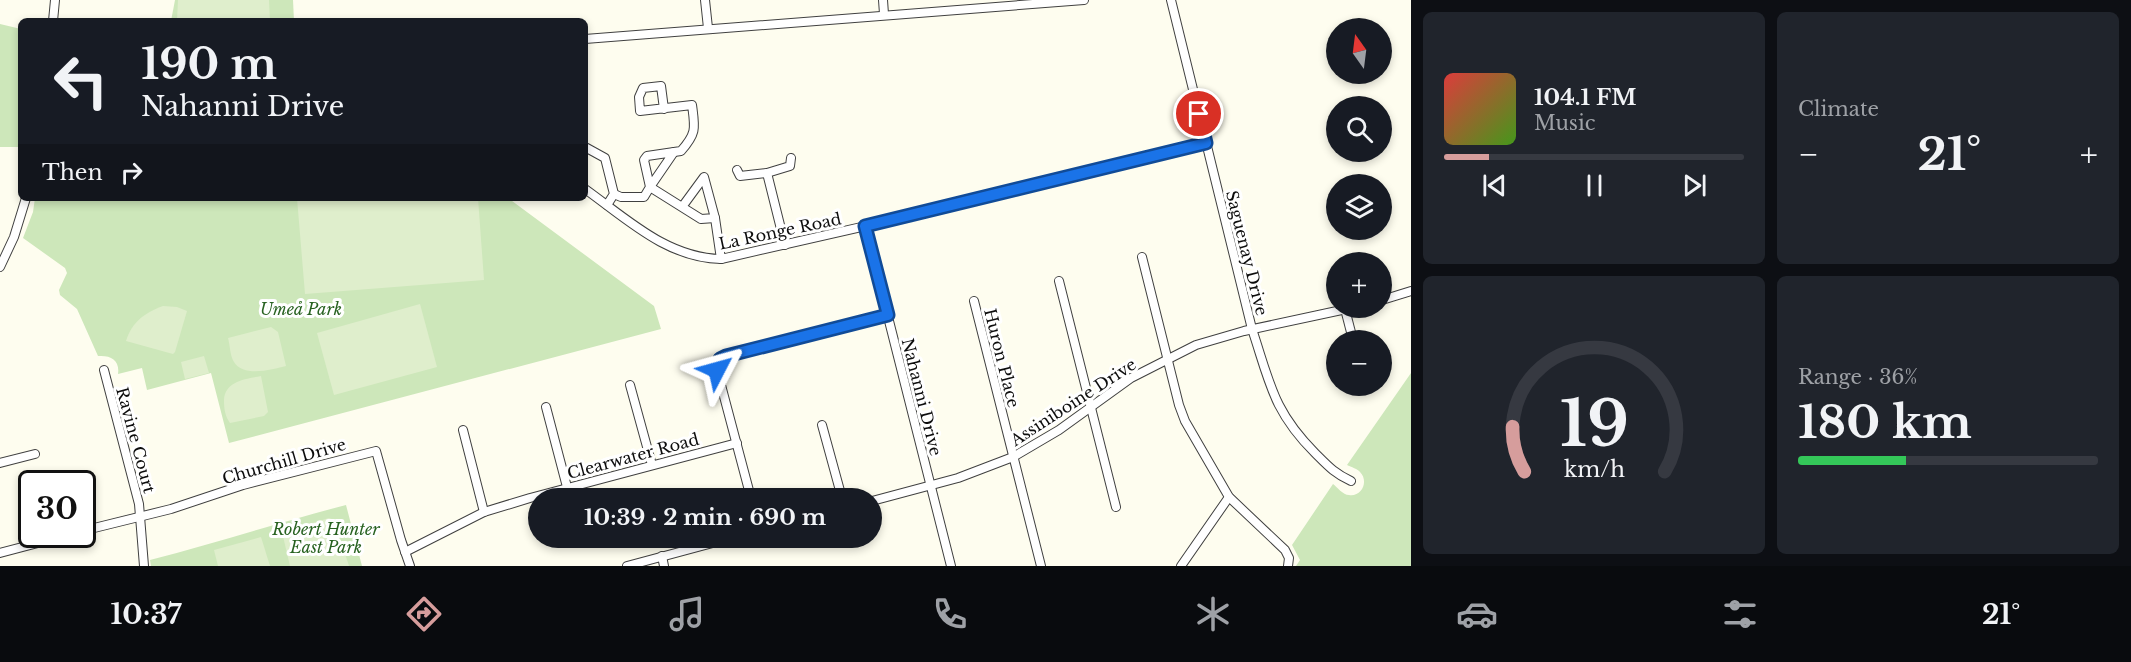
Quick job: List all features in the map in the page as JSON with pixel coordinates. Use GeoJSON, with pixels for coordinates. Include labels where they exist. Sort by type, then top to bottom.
{"type":"FeatureCollection","features":[{"type":"Feature","properties":{"kind":"street"},"geometry":{"type":"LineString","coordinates":[[52,18],[55,0]]}},
{"type":"Feature","properties":{"kind":"street"},"geometry":{"type":"LineString","coordinates":[[705,0],[708,28]]}},
{"type":"Feature","properties":{"kind":"street"},"geometry":{"type":"LineString","coordinates":[[883,0],[884,14]]}},
{"type":"Feature","properties":{"kind":"street"},"geometry":{"type":"LineString","coordinates":[[588,39],[1084,0]]}},
{"type":"Feature","properties":{"kind":"street","name":"Saguenay Drive"},"geometry":{"type":"LineString","coordinates":[[1171,0],[1252,329],[1270,387],[1290,426],[1335,473],[1351,481]]}},
{"type":"Feature","properties":{"kind":"street"},"geometry":{"type":"LineString","coordinates":[[664,109],[692,105],[695,128],[692,139],[681,151],[647,156],[644,160],[650,187],[701,219],[715,218]]}},
{"type":"Feature","properties":{"kind":"street","name":"La Ronge Road"},"geometry":{"type":"LineString","coordinates":[[588,191],[660,242],[686,254],[721,259],[1206,143]]}},
{"type":"Feature","properties":{"kind":"street"},"geometry":{"type":"LineString","coordinates":[[588,149],[605,158],[614,194],[607,205]]}},
{"type":"Feature","properties":{"kind":"street"},"geometry":{"type":"LineString","coordinates":[[614,194],[621,197],[644,197],[674,152]]}},
{"type":"Feature","properties":{"kind":"street"},"geometry":{"type":"LineString","coordinates":[[737,170],[740,176],[767,173],[790,166],[791,158]]}},
{"type":"Feature","properties":{"kind":"street"},"geometry":{"type":"LineString","coordinates":[[767,173],[785,245]]}},
{"type":"Feature","properties":{"kind":"street"},"geometry":{"type":"LineString","coordinates":[[682,207],[704,177],[715,218],[721,259]]}},
{"type":"Feature","properties":{"kind":"street"},"geometry":{"type":"LineString","coordinates":[[0,267],[14,237],[25,201]]}},
{"type":"Feature","properties":{"kind":"street","name":"Nahanni Drive"},"geometry":{"type":"LineString","coordinates":[[865,226],[951,566]]}},
{"type":"Feature","properties":{"kind":"street"},"geometry":{"type":"LineString","coordinates":[[1142,257],[1185,421],[1229,497],[1286,550],[1289,558],[1288,566]]}},
{"type":"Feature","properties":{"kind":"street"},"geometry":{"type":"LineString","coordinates":[[1059,281],[1116,507]]}},
{"type":"Feature","properties":{"kind":"street"},"geometry":{"type":"LineString","coordinates":[[1392,297],[1411,291]]}},
{"type":"Feature","properties":{"kind":"street","name":"Huron Place"},"geometry":{"type":"LineString","coordinates":[[974,301],[1041,566]]}},
{"type":"Feature","properties":{"kind":"street","name":"Assiniboine Drive"},"geometry":{"type":"LineString","coordinates":[[882,498],[958,478],[1013,457],[1059,430],[1114,389],[1167,358],[1210,340],[1326,313]]}},
{"type":"Feature","properties":{"kind":"street"},"geometry":{"type":"LineString","coordinates":[[748,488],[717,370],[720,359],[888,315]]}},
{"type":"Feature","properties":{"kind":"street","name":"Ravine Court"},"geometry":{"type":"LineString","coordinates":[[104,370],[139,504],[144,566]]}},
{"type":"Feature","properties":{"kind":"street"},"geometry":{"type":"LineString","coordinates":[[630,385],[652,465]]}},
{"type":"Feature","properties":{"kind":"street"},"geometry":{"type":"LineString","coordinates":[[546,407],[567,488]]}},
{"type":"Feature","properties":{"kind":"street"},"geometry":{"type":"LineString","coordinates":[[822,425],[839,488]]}},
{"type":"Feature","properties":{"kind":"street"},"geometry":{"type":"LineString","coordinates":[[463,430],[484,512]]}},
{"type":"Feature","properties":{"kind":"street","name":"Clearwater Road"},"geometry":{"type":"LineString","coordinates":[[567,488],[736,443]]}},
{"type":"Feature","properties":{"kind":"street","name":"Churchill Drive"},"geometry":{"type":"LineString","coordinates":[[96,527],[192,502],[243,485],[376,451],[410,566]]}},
{"type":"Feature","properties":{"kind":"street"},"geometry":{"type":"LineString","coordinates":[[0,463],[35,454]]}},
{"type":"Feature","properties":{"kind":"street"},"geometry":{"type":"LineString","coordinates":[[1181,566],[1229,497]]}},
{"type":"Feature","properties":{"kind":"street","name":"Clearwater Road"},"geometry":{"type":"LineString","coordinates":[[405,552],[484,512],[528,499]]}},
{"type":"Feature","properties":{"kind":"street"},"geometry":{"type":"LineString","coordinates":[[0,553],[19,548]]}},
{"type":"Feature","properties":{"kind":"street"},"geometry":{"type":"LineString","coordinates":[[627,566],[693,548]]}},
{"type":"Feature","properties":{"kind":"street"},"geometry":{"type":"LineString","coordinates":[[662,556],[664,566]]}},
{"type":"Feature","properties":{"kind":"green space"},"geometry":{"type":"Polygon","coordinates":[[[175,0],[293,0],[294,18],[172,18],[175,0]]]}},
{"type":"Feature","properties":{"kind":"green space"},"geometry":{"type":"Polygon","coordinates":[[[178,0],[269,0],[270,18],[177,18],[178,0]]]}},
{"type":"Feature","properties":{"kind":"green space"},"geometry":{"type":"Polygon","coordinates":[[[0,24],[18,28],[18,147],[0,147],[0,24]]]}},
{"type":"Feature","properties":{"kind":"green space","name":"Umeå Park"},"geometry":{"type":"Polygon","coordinates":[[[35,201],[512,201],[654,306],[661,329],[229,443],[211,373],[147,390],[142,368],[118,374],[118,365],[114,359],[98,356],[77,309],[60,295],[59,290],[67,273],[65,268],[23,238],[35,201]]]}},
{"type":"Feature","properties":{"kind":"green space"},"geometry":{"type":"Polygon","coordinates":[[[297,201],[478,201],[484,280],[305,294],[297,201]]]}},
{"type":"Feature","properties":{"kind":"green space"},"geometry":{"type":"Polygon","coordinates":[[[420,304],[437,367],[334,395],[317,333],[420,304]]]}},
{"type":"Feature","properties":{"kind":"green space"},"geometry":{"type":"Polygon","coordinates":[[[163,306],[177,307],[187,311],[173,354],[126,341],[132,328],[140,319],[163,306]]]}},
{"type":"Feature","properties":{"kind":"green space"},"geometry":{"type":"Polygon","coordinates":[[[271,327],[278,332],[286,366],[259,371],[239,367],[233,360],[228,338],[271,327]]]}},
{"type":"Feature","properties":{"kind":"green space"},"geometry":{"type":"Polygon","coordinates":[[[204,356],[209,373],[185,379],[181,362],[204,356]]]}},
{"type":"Feature","properties":{"kind":"green space"},"geometry":{"type":"Polygon","coordinates":[[[1411,373],[1411,566],[1296,566],[1300,560],[1292,545],[1333,484],[1347,495],[1357,494],[1363,488],[1363,476],[1358,470],[1347,465],[1411,373]]]}},
{"type":"Feature","properties":{"kind":"green space"},"geometry":{"type":"Polygon","coordinates":[[[261,376],[268,412],[264,416],[230,423],[224,406],[228,389],[237,382],[261,376]]]}},
{"type":"Feature","properties":{"kind":"green space","name":"Robert Hunter East Park"},"geometry":{"type":"Polygon","coordinates":[[[346,505],[362,566],[151,566],[150,560],[346,505]]]}},
{"type":"Feature","properties":{"kind":"green space"},"geometry":{"type":"Polygon","coordinates":[[[329,518],[334,520],[349,566],[290,566],[282,532],[329,518]]]}},
{"type":"Feature","properties":{"kind":"green space"},"geometry":{"type":"Polygon","coordinates":[[[261,537],[270,566],[218,566],[214,550],[261,537]]]}},
{"type":"Feature","properties":{"kind":"route"},"geometry":{"type":"LineString","coordinates":[[717,370],[720,359],[726,356],[888,315],[865,226],[1206,143],[1199,114]]}}]}
